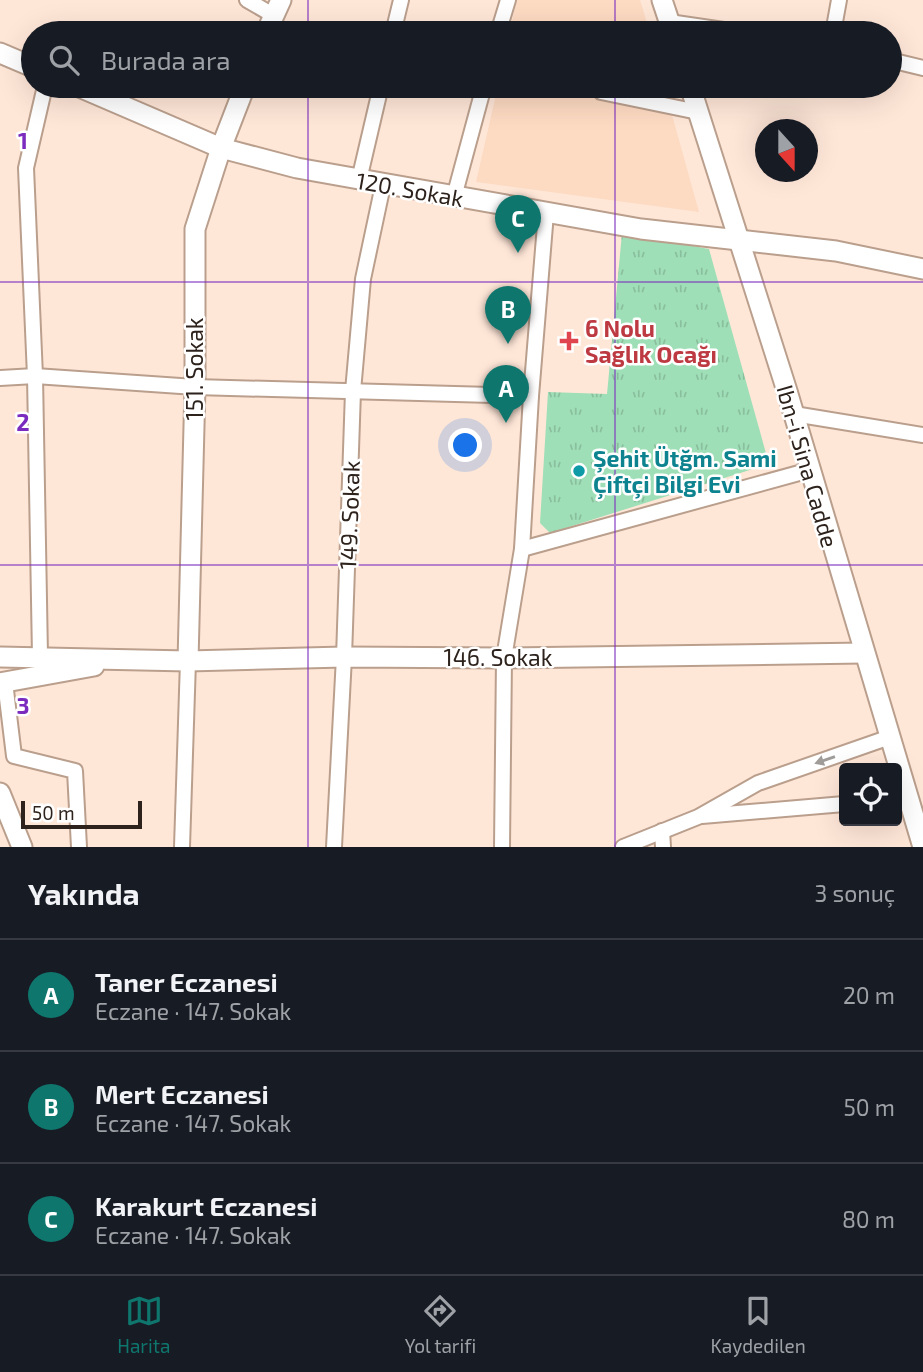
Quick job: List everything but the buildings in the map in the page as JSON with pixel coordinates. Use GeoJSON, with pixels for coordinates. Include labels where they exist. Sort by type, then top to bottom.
{"type":"FeatureCollection","features":[{"type":"Feature","properties":{"kind":"street"},"geometry":{"type":"LineString","coordinates":[[247,0],[273,16]]}},
{"type":"Feature","properties":{"kind":"street"},"geometry":{"type":"LineString","coordinates":[[396,21],[401,0]]}},
{"type":"Feature","properties":{"kind":"street"},"geometry":{"type":"LineString","coordinates":[[502,21],[508,0]]}},
{"type":"Feature","properties":{"kind":"street"},"geometry":{"type":"LineString","coordinates":[[662,0],[669,21]]}},
{"type":"Feature","properties":{"kind":"street"},"geometry":{"type":"LineString","coordinates":[[835,21],[839,0]]}},
{"type":"Feature","properties":{"kind":"street"},"geometry":{"type":"LineString","coordinates":[[0,52],[21,62]]}},
{"type":"Feature","properties":{"kind":"street"},"geometry":{"type":"LineString","coordinates":[[902,63],[923,68]]}},
{"type":"Feature","properties":{"kind":"street"},"geometry":{"type":"LineString","coordinates":[[40,656],[35,376],[26,168],[42,98]]}},
{"type":"Feature","properties":{"kind":"street","name":"120. Sokak"},"geometry":{"type":"LineString","coordinates":[[105,98],[221,148],[297,168],[641,229],[836,251],[923,269]]}},
{"type":"Feature","properties":{"kind":"street","name":"151. Sokak"},"geometry":{"type":"LineString","coordinates":[[188,661],[195,387],[195,229],[240,98]]}},
{"type":"Feature","properties":{"kind":"street"},"geometry":{"type":"LineString","coordinates":[[359,180],[378,98]]}},
{"type":"Feature","properties":{"kind":"street"},"geometry":{"type":"LineString","coordinates":[[454,197],[481,98]]}},
{"type":"Feature","properties":{"kind":"street"},"geometry":{"type":"LineString","coordinates":[[630,98],[698,112]]}},
{"type":"Feature","properties":{"kind":"street","name":"Ibn-i Sina Cadde"},"geometry":{"type":"LineString","coordinates":[[694,98],[794,414],[890,737],[895,763]]}},
{"type":"Feature","properties":{"kind":"street","name":"149. Sokak"},"geometry":{"type":"LineString","coordinates":[[334,847],[353,391],[363,279],[383,185]]}},
{"type":"Feature","properties":{"kind":"street"},"geometry":{"type":"LineString","coordinates":[[502,847],[504,658],[522,550],[546,213]]}},
{"type":"Feature","properties":{"kind":"street"},"geometry":{"type":"LineString","coordinates":[[0,378],[35,376],[195,387],[531,396]]}},
{"type":"Feature","properties":{"kind":"street"},"geometry":{"type":"LineString","coordinates":[[794,414],[923,435]]}},
{"type":"Feature","properties":{"kind":"street"},"geometry":{"type":"LineString","coordinates":[[522,550],[810,470]]}},
{"type":"Feature","properties":{"kind":"street","name":"146. Sokak"},"geometry":{"type":"LineString","coordinates":[[0,657],[188,661],[344,657],[504,658],[864,653]]}},
{"type":"Feature","properties":{"kind":"street","name":"146. Sokak"},"geometry":{"type":"LineString","coordinates":[[3,682],[133,660]]}},
{"type":"Feature","properties":{"kind":"street"},"geometry":{"type":"LineString","coordinates":[[182,847],[188,661]]}},
{"type":"Feature","properties":{"kind":"street"},"geometry":{"type":"LineString","coordinates":[[3,682],[14,757],[75,771],[79,847]]}},
{"type":"Feature","properties":{"kind":"street"},"geometry":{"type":"LineString","coordinates":[[623,847],[698,817],[758,783],[890,737]]}},
{"type":"Feature","properties":{"kind":"street"},"geometry":{"type":"LineString","coordinates":[[0,793],[22,847]]}},
{"type":"Feature","properties":{"kind":"street","name":"Ibn-i Sina Cadde"},"geometry":{"type":"LineString","coordinates":[[902,799],[923,847]]}},
{"type":"Feature","properties":{"kind":"street"},"geometry":{"type":"LineString","coordinates":[[698,817],[839,804]]}},
{"type":"Feature","properties":{"kind":"street"},"geometry":{"type":"LineString","coordinates":[[662,831],[663,847]]}},
{"type":"Feature","properties":{"kind":"shaded area"},"geometry":{"type":"Polygon","coordinates":[[[517,0],[640,0],[646,21],[512,21],[517,0]]]}},
{"type":"Feature","properties":{"kind":"shaded area"},"geometry":{"type":"Polygon","coordinates":[[[495,98],[667,98],[699,212],[476,182],[495,98]]]}},
{"type":"Feature","properties":{"kind":"green space"},"geometry":{"type":"Polygon","coordinates":[[[622,233],[709,249],[769,464],[550,533],[540,523],[548,392],[607,394],[622,233]]]}},
{"type":"Feature","properties":{"kind":"place","name":"Karakurt Eczanesi"},"geometry":{"type":"Point","coordinates":[518,253]}},
{"type":"Feature","properties":{"kind":"place","name":"6 Nolu Sağlık Ocağı"},"geometry":{"type":"Point","coordinates":[569,341]}},
{"type":"Feature","properties":{"kind":"place","name":"Mert Eczanesi"},"geometry":{"type":"Point","coordinates":[508,344]}},
{"type":"Feature","properties":{"kind":"place","name":"Taner Eczanesi"},"geometry":{"type":"Point","coordinates":[506,423]}},
{"type":"Feature","properties":{"kind":"place","name":"Şehit Ütğm. Sami Çiftçi Bilgi Evi"},"geometry":{"type":"Point","coordinates":[579,471]}}]}
